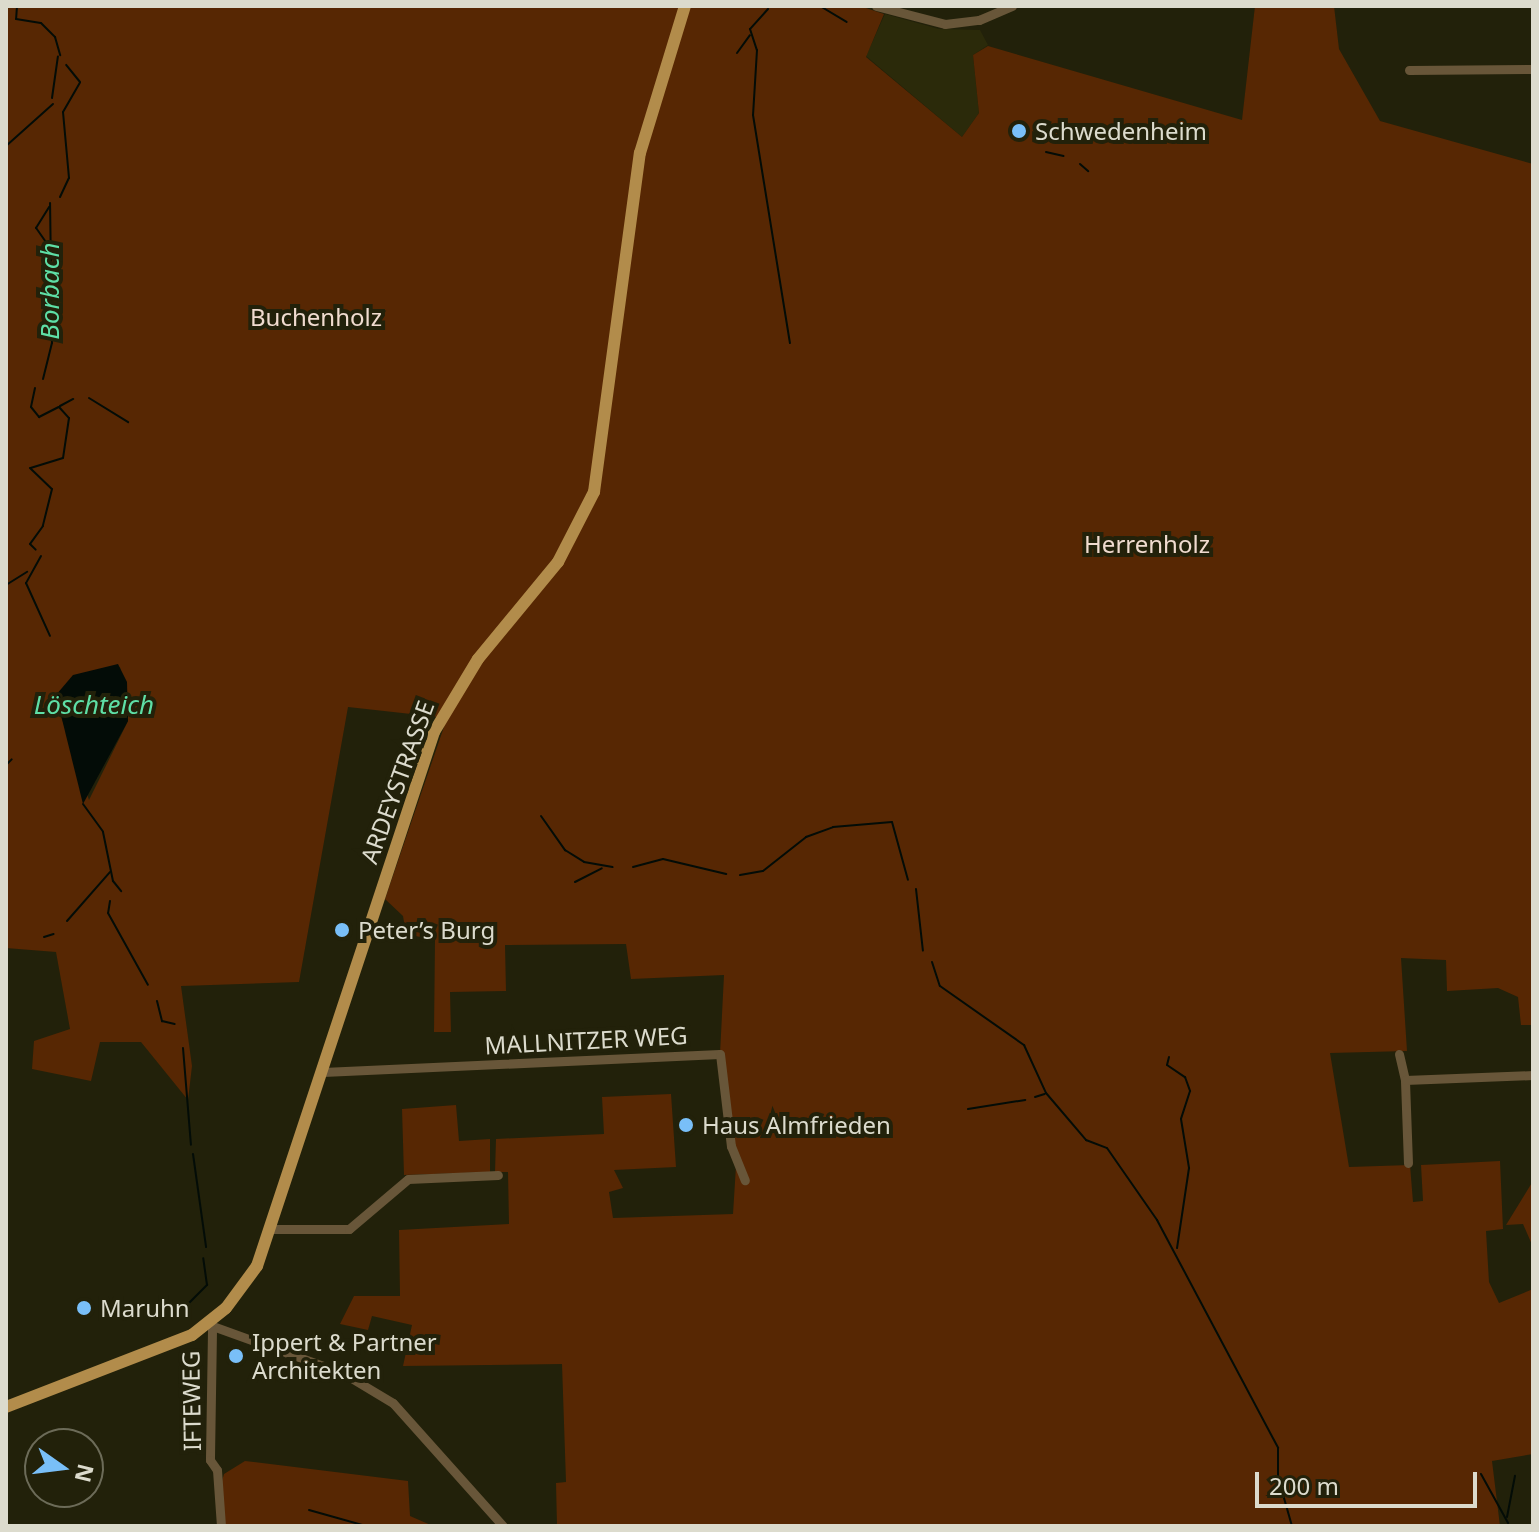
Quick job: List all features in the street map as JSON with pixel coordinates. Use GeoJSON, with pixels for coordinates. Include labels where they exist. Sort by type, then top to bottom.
{"type":"FeatureCollection","features":[{"type":"Feature","properties":{"kind":"main road","name":"ARDEYSTRASSE"},"geometry":{"type":"LineString","coordinates":[[6,1407],[166,1348],[210,1327],[248,1281],[272,1229],[443,712],[558,562],[594,492],[640,153],[685,6]]}},
{"type":"Feature","properties":{"kind":"street"},"geometry":{"type":"LineString","coordinates":[[876,6],[945,24],[986,18],[1012,6]]}},
{"type":"Feature","properties":{"kind":"street"},"geometry":{"type":"LineString","coordinates":[[1409,70],[1533,69]]}},
{"type":"Feature","properties":{"kind":"street","name":"MALLNITZER WEG"},"geometry":{"type":"LineString","coordinates":[[323,1072],[720,1054],[731,1146],[745,1180]]}},
{"type":"Feature","properties":{"kind":"street"},"geometry":{"type":"LineString","coordinates":[[1399,1054],[1405,1080],[1408,1163]]}},
{"type":"Feature","properties":{"kind":"street"},"geometry":{"type":"LineString","coordinates":[[1405,1080],[1533,1075]]}},
{"type":"Feature","properties":{"kind":"street"},"geometry":{"type":"LineString","coordinates":[[272,1229],[349,1229],[408,1179],[498,1175]]}},
{"type":"Feature","properties":{"kind":"street"},"geometry":{"type":"LineString","coordinates":[[210,1327],[343,1373],[401,1408],[503,1526]]}},
{"type":"Feature","properties":{"kind":"street","name":"IFTEWEG"},"geometry":{"type":"LineString","coordinates":[[210,1327],[210,1460],[217,1470],[221,1526]]}},
{"type":"Feature","properties":{"kind":"shaded area"},"geometry":{"type":"Polygon","coordinates":[[[885,14],[939,29],[980,30],[988,45],[973,55],[979,113],[962,137],[866,56],[885,14]]]}},
{"type":"Feature","properties":{"kind":"green space","name":"Herrenholz"},"geometry":{"type":"Polygon","coordinates":[[[6,6],[860,6],[884,14],[866,57],[962,137],[979,113],[973,55],[988,46],[1242,120],[1255,6],[1334,6],[1339,49],[1380,121],[1533,164],[1533,1025],[1521,1025],[1518,997],[1498,988],[1447,991],[1446,960],[1401,958],[1407,1051],[1330,1053],[1349,1167],[1410,1165],[1413,1202],[1423,1201],[1421,1165],[1500,1161],[1503,1229],[1486,1231],[1489,1282],[1499,1303],[1533,1289],[1533,1454],[1492,1461],[1500,1526],[557,1526],[556,1483],[566,1482],[562,1364],[403,1366],[412,1325],[372,1316],[368,1330],[340,1324],[354,1296],[400,1296],[399,1230],[509,1224],[508,1172],[495,1172],[496,1139],[604,1134],[602,1097],[671,1094],[676,1167],[614,1170],[623,1188],[609,1192],[613,1218],[733,1214],[736,1166],[720,1054],[724,975],[631,979],[626,944],[505,945],[506,991],[450,992],[451,1032],[434,1032],[435,940],[406,934],[403,916],[385,899],[447,718],[348,707],[299,982],[181,986],[192,1066],[188,1100],[141,1042],[100,1042],[91,1081],[32,1069],[34,1041],[70,1029],[56,952],[6,948],[6,6]],[[120,667],[57,704],[89,800],[128,721],[120,667]]]}},
{"type":"Feature","properties":{"kind":"green space"},"geometry":{"type":"Polygon","coordinates":[[[456,1105],[459,1141],[490,1139],[490,1172],[404,1175],[402,1109],[456,1105]]]}},
{"type":"Feature","properties":{"kind":"green space"},"geometry":{"type":"Polygon","coordinates":[[[1533,1181],[1533,1247],[1523,1224],[1506,1225],[1533,1181]]]}},
{"type":"Feature","properties":{"kind":"green space"},"geometry":{"type":"Polygon","coordinates":[[[245,1461],[408,1481],[410,1516],[433,1526],[225,1526],[220,1488],[224,1474],[245,1461]]]}},
{"type":"Feature","properties":{"kind":"water","name":"Löschteich"},"geometry":{"type":"Polygon","coordinates":[[[118,664],[127,682],[128,721],[83,804],[56,695],[73,675],[118,664]]]}},
{"type":"Feature","properties":{"kind":"waterway","name":"Borbach"},"geometry":{"type":"LineString","coordinates":[[17,6],[16,19],[41,23],[55,37],[60,55]]}},
{"type":"Feature","properties":{"kind":"waterway"},"geometry":{"type":"LineString","coordinates":[[820,6],[847,22]]}},
{"type":"Feature","properties":{"kind":"waterway"},"geometry":{"type":"LineString","coordinates":[[768,9],[750,29],[757,50],[753,115],[790,343]]}},
{"type":"Feature","properties":{"kind":"waterway"},"geometry":{"type":"LineString","coordinates":[[737,53],[750,35]]}},
{"type":"Feature","properties":{"kind":"waterway"},"geometry":{"type":"LineString","coordinates":[[52,98],[58,56]]}},
{"type":"Feature","properties":{"kind":"waterway","name":"Borbach"},"geometry":{"type":"LineString","coordinates":[[60,197],[69,178],[63,112],[80,82],[66,65]]}},
{"type":"Feature","properties":{"kind":"waterway"},"geometry":{"type":"LineString","coordinates":[[6,146],[53,104]]}},
{"type":"Feature","properties":{"kind":"waterway"},"geometry":{"type":"LineString","coordinates":[[1046,152],[1064,156]]}},
{"type":"Feature","properties":{"kind":"waterway"},"geometry":{"type":"LineString","coordinates":[[1080,164],[1088,171]]}},
{"type":"Feature","properties":{"kind":"waterway","name":"Borbach"},"geometry":{"type":"LineString","coordinates":[[43,379],[52,343],[50,203]]}},
{"type":"Feature","properties":{"kind":"waterway"},"geometry":{"type":"LineString","coordinates":[[48,245],[36,228],[49,207]]}},
{"type":"Feature","properties":{"kind":"waterway","name":"Borbach"},"geometry":{"type":"LineString","coordinates":[[35,388],[31,407],[39,417],[59,407],[69,418],[63,458],[30,468],[52,489],[43,526],[30,544],[36,550]]}},
{"type":"Feature","properties":{"kind":"waterway"},"geometry":{"type":"LineString","coordinates":[[89,398],[128,422]]}},
{"type":"Feature","properties":{"kind":"waterway"},"geometry":{"type":"LineString","coordinates":[[60,406],[73,399]]}},
{"type":"Feature","properties":{"kind":"waterway","name":"Borbach"},"geometry":{"type":"LineString","coordinates":[[41,556],[26,583],[50,636]]}},
{"type":"Feature","properties":{"kind":"waterway","name":"Borbach"},"geometry":{"type":"LineString","coordinates":[[6,585],[27,572]]}},
{"type":"Feature","properties":{"kind":"waterway"},"geometry":{"type":"LineString","coordinates":[[6,765],[12,759]]}},
{"type":"Feature","properties":{"kind":"waterway","name":"Borbach"},"geometry":{"type":"LineString","coordinates":[[83,804],[103,832],[113,881],[121,891]]}},
{"type":"Feature","properties":{"kind":"waterway"},"geometry":{"type":"LineString","coordinates":[[541,816],[565,850],[584,862],[613,867]]}},
{"type":"Feature","properties":{"kind":"waterway"},"geometry":{"type":"LineString","coordinates":[[740,875],[763,871],[806,837],[833,827],[892,822],[908,880]]}},
{"type":"Feature","properties":{"kind":"waterway"},"geometry":{"type":"LineString","coordinates":[[633,867],[663,859],[726,874]]}},
{"type":"Feature","properties":{"kind":"waterway"},"geometry":{"type":"LineString","coordinates":[[575,882],[602,868]]}},
{"type":"Feature","properties":{"kind":"waterway"},"geometry":{"type":"LineString","coordinates":[[67,921],[110,872]]}},
{"type":"Feature","properties":{"kind":"waterway"},"geometry":{"type":"LineString","coordinates":[[916,889],[923,951]]}},
{"type":"Feature","properties":{"kind":"waterway","name":"Borbach"},"geometry":{"type":"LineString","coordinates":[[110,901],[108,913],[148,985]]}},
{"type":"Feature","properties":{"kind":"waterway"},"geometry":{"type":"LineString","coordinates":[[44,937],[54,934]]}},
{"type":"Feature","properties":{"kind":"waterway"},"geometry":{"type":"LineString","coordinates":[[932,962],[940,986],[1024,1045],[1046,1093],[1086,1140],[1107,1148],[1157,1220],[1278,1448],[1278,1477],[1292,1526]]}},
{"type":"Feature","properties":{"kind":"waterway","name":"Borbach"},"geometry":{"type":"LineString","coordinates":[[157,1001],[162,1021],[175,1024]]}},
{"type":"Feature","properties":{"kind":"waterway","name":"Borbach"},"geometry":{"type":"LineString","coordinates":[[183,1048],[191,1145]]}},
{"type":"Feature","properties":{"kind":"waterway"},"geometry":{"type":"LineString","coordinates":[[1169,1057],[1167,1065],[1185,1077],[1190,1091],[1181,1119],[1189,1168],[1177,1248]]}},
{"type":"Feature","properties":{"kind":"waterway"},"geometry":{"type":"LineString","coordinates":[[1035,1097],[1045,1094]]}},
{"type":"Feature","properties":{"kind":"waterway"},"geometry":{"type":"LineString","coordinates":[[968,1109],[1025,1100]]}},
{"type":"Feature","properties":{"kind":"waterway","name":"Borbach"},"geometry":{"type":"LineString","coordinates":[[193,1154],[206,1247]]}},
{"type":"Feature","properties":{"kind":"waterway","name":"Borbach"},"geometry":{"type":"LineString","coordinates":[[186,1306],[207,1285],[203,1258]]}},
{"type":"Feature","properties":{"kind":"waterway"},"geometry":{"type":"LineString","coordinates":[[1481,1474],[1508,1523]]}},
{"type":"Feature","properties":{"kind":"waterway"},"geometry":{"type":"LineString","coordinates":[[1507,1517],[1515,1476]]}},
{"type":"Feature","properties":{"kind":"waterway"},"geometry":{"type":"LineString","coordinates":[[309,1510],[366,1526]]}},
{"type":"Feature","properties":{"kind":"place","name":"Schwedenheim"},"geometry":{"type":"Point","coordinates":[1019,131]}},
{"type":"Feature","properties":{"kind":"place","name":"Peter’s Burg"},"geometry":{"type":"Point","coordinates":[342,930]}},
{"type":"Feature","properties":{"kind":"place","name":"Haus Almfrieden"},"geometry":{"type":"Point","coordinates":[686,1125]}},
{"type":"Feature","properties":{"kind":"place","name":"Maruhn"},"geometry":{"type":"Point","coordinates":[84,1308]}},
{"type":"Feature","properties":{"kind":"place","name":"Ippert & Partner Architekten"},"geometry":{"type":"Point","coordinates":[236,1356]}},
{"type":"Feature","properties":{"kind":"park label","name":"Buchenholz"},"geometry":{"type":"Point","coordinates":[316,317]}}]}
